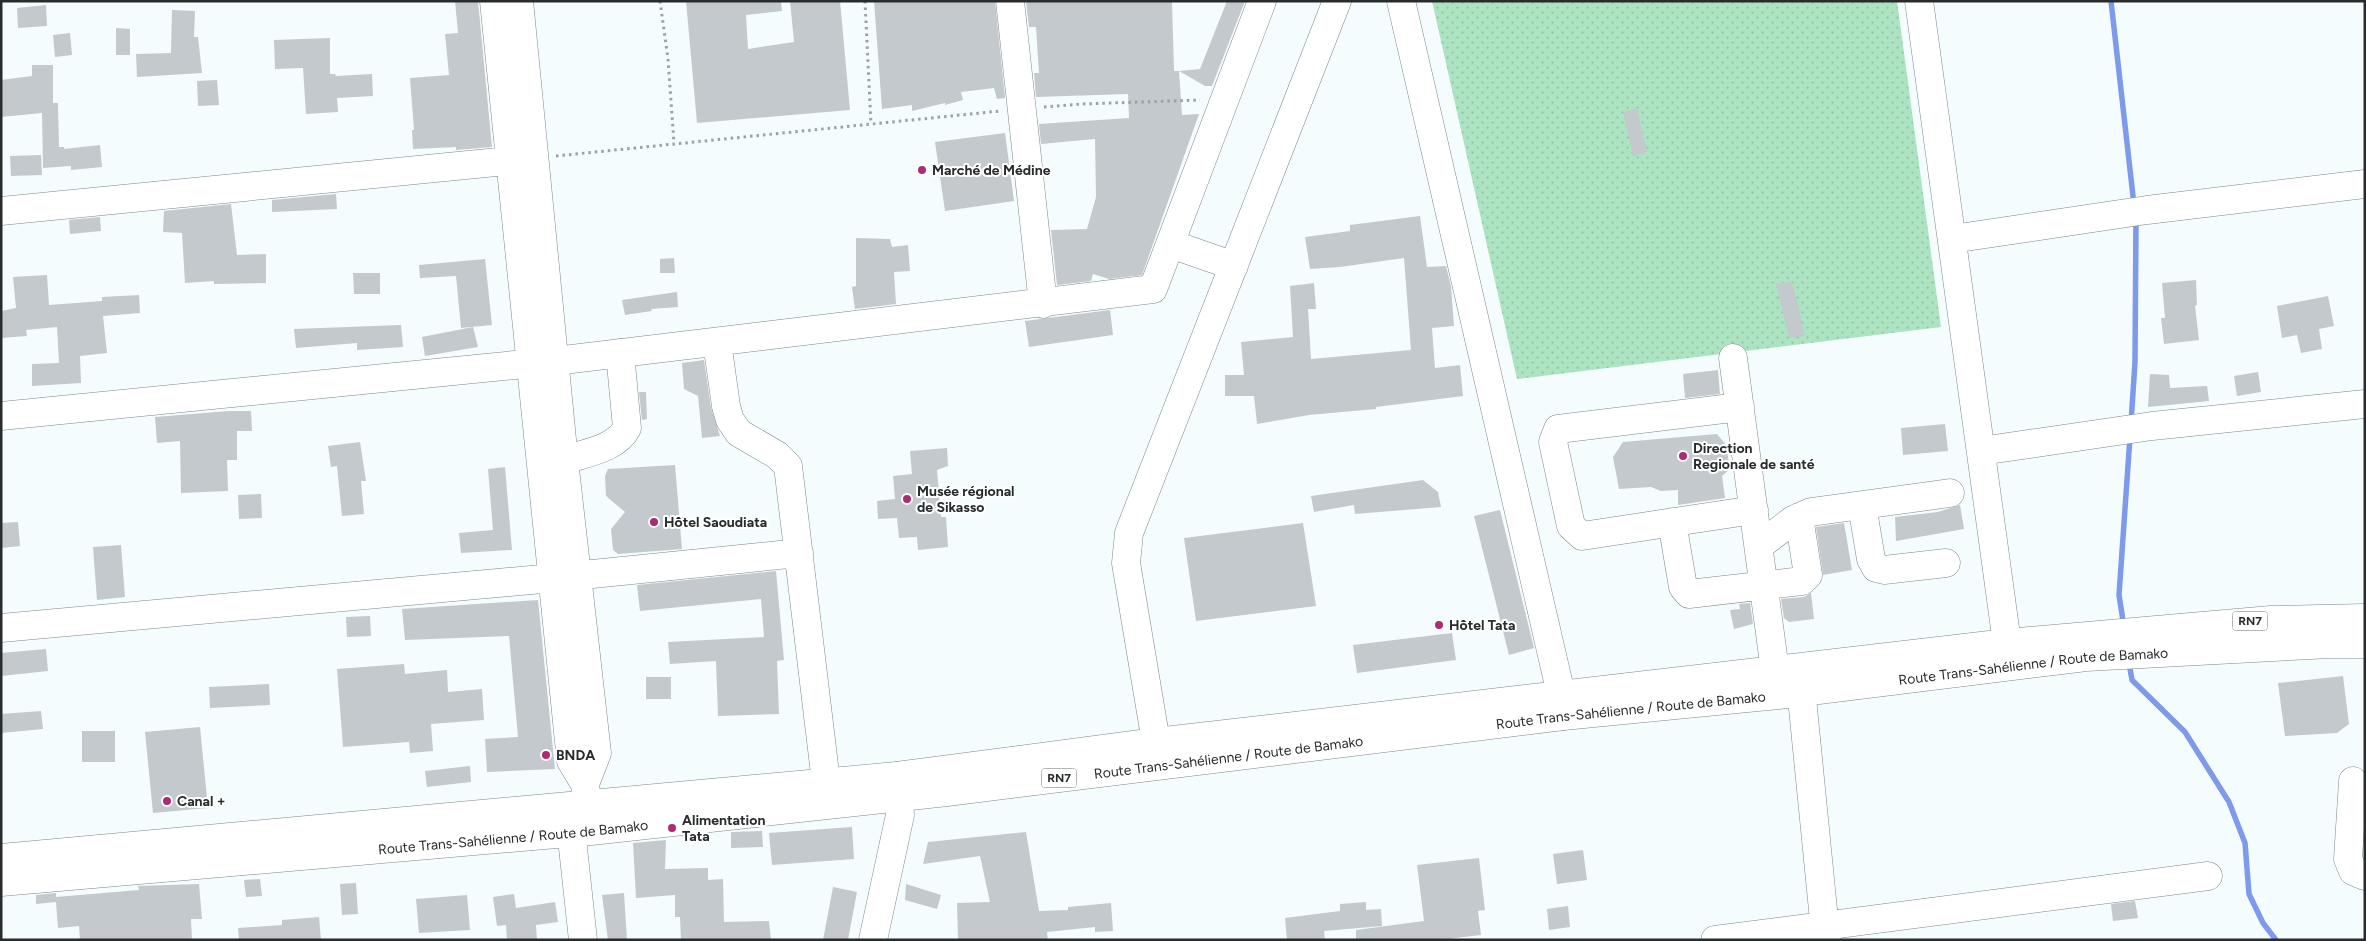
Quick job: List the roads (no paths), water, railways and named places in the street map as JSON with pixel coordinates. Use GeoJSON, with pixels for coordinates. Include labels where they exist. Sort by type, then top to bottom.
{"type":"FeatureCollection","features":[{"type":"Feature","properties":{"kind":"main road"},"geometry":{"type":"LineString","coordinates":[[494,1],[523,159]]}},
{"type":"Feature","properties":{"kind":"main road"},"geometry":{"type":"LineString","coordinates":[[519,1],[523,159],[565,576],[597,753],[580,798],[583,940]]}},
{"type":"Feature","properties":{"kind":"main road"},"geometry":{"type":"LineString","coordinates":[[1010,1],[1043,304]]}},
{"type":"Feature","properties":{"kind":"main road"},"geometry":{"type":"LineString","coordinates":[[1,416],[543,362],[1043,304],[1153,289],[1262,1]]}},
{"type":"Feature","properties":{"kind":"main road"},"geometry":{"type":"LineString","coordinates":[[1156,742],[1126,563],[1129,533],[1337,1]]}},
{"type":"Feature","properties":{"kind":"main road"},"geometry":{"type":"LineString","coordinates":[[1401,1],[1562,705]]}},
{"type":"Feature","properties":{"kind":"main road"},"geometry":{"type":"LineString","coordinates":[[1919,1],[2007,643]]}},
{"type":"Feature","properties":{"kind":"main road"},"geometry":{"type":"LineString","coordinates":[[1,211],[523,159]]}},
{"type":"Feature","properties":{"kind":"main road"},"geometry":{"type":"LineString","coordinates":[[1952,240],[2135,212],[2365,184]]}},
{"type":"Feature","properties":{"kind":"main road"},"geometry":{"type":"LineString","coordinates":[[1171,244],[1234,266]]}},
{"type":"Feature","properties":{"kind":"main road"},"geometry":{"type":"LineString","coordinates":[[717,342],[726,406],[730,420],[739,434],[777,455],[788,466],[826,782]]}},
{"type":"Feature","properties":{"kind":"main road"},"geometry":{"type":"LineString","coordinates":[[564,460],[609,445],[622,437],[627,428],[620,353]]}},
{"type":"Feature","properties":{"kind":"main road"},"geometry":{"type":"LineString","coordinates":[[1734,358],[1765,585],[1788,680],[1825,933]]}},
{"type":"Feature","properties":{"kind":"main road"},"geometry":{"type":"LineString","coordinates":[[543,362],[564,460],[565,576]]}},
{"type":"Feature","properties":{"kind":"main road"},"geometry":{"type":"LineString","coordinates":[[1981,451],[2152,426],[2365,404]]}},
{"type":"Feature","properties":{"kind":"main road"},"geometry":{"type":"LineString","coordinates":[[1740,407],[1558,429],[1553,442],[1571,526],[1582,536],[1754,510]]}},
{"type":"Feature","properties":{"kind":"main road"},"geometry":{"type":"LineString","coordinates":[[1759,546],[1799,517],[1811,512],[1950,493]]}},
{"type":"Feature","properties":{"kind":"main road"},"geometry":{"type":"LineString","coordinates":[[1862,505],[1871,559],[1876,568],[1884,570],[1946,563]]}},
{"type":"Feature","properties":{"kind":"main road"},"geometry":{"type":"LineString","coordinates":[[1672,522],[1683,587],[1689,594],[1802,581],[1808,575],[1799,517]]}},
{"type":"Feature","properties":{"kind":"main road"},"geometry":{"type":"LineString","coordinates":[[1,628],[799,553]]}},
{"type":"Feature","properties":{"kind":"main road","name":"Route Trans-Sahélienne / Route de Bamako"},"geometry":{"type":"LineString","coordinates":[[1,882],[581,832],[898,786],[1562,705],[2125,643],[2271,620],[2365,618]]}},
{"type":"Feature","properties":{"kind":"main road","name":"Route Trans-Sahélienne / Route de Bamako"},"geometry":{"type":"LineString","coordinates":[[1788,680],[2007,643],[2365,644]]}},
{"type":"Feature","properties":{"kind":"main road","name":"Route Trans-Sahélienne / Route de Bamako"},"geometry":{"type":"LineString","coordinates":[[1,858],[580,798],[826,782],[898,786],[1156,742],[1562,705]]}},
{"type":"Feature","properties":{"kind":"main road"},"geometry":{"type":"LineString","coordinates":[[2353,781],[2348,859],[2353,871],[2365,876]]}},
{"type":"Feature","properties":{"kind":"main road"},"geometry":{"type":"LineString","coordinates":[[873,940],[900,815],[898,786]]}},
{"type":"Feature","properties":{"kind":"main road"},"geometry":{"type":"LineString","coordinates":[[1716,940],[1825,933],[2208,876]]}},
{"type":"Feature","properties":{"kind":"waterway"},"geometry":{"type":"LineString","coordinates":[[2111,1],[2134,205]]}},
{"type":"Feature","properties":{"kind":"waterway"},"geometry":{"type":"LineString","coordinates":[[2131,423],[2135,362],[2136,220]]}},
{"type":"Feature","properties":{"kind":"waterway"},"geometry":{"type":"LineString","coordinates":[[2124,627],[2119,595],[2130,437]]}},
{"type":"Feature","properties":{"kind":"waterway"},"geometry":{"type":"LineString","coordinates":[[2129,663],[2132,680],[2185,732],[2229,802],[2245,843],[2249,894],[2263,923],[2276,940]]}},
{"type":"Feature","properties":{"kind":"place","name":"Marché de Médine"},"geometry":{"type":"Point","coordinates":[922,170]}},
{"type":"Feature","properties":{"kind":"place","name":"Direction Regionale de santé"},"geometry":{"type":"Point","coordinates":[1683,456]}},
{"type":"Feature","properties":{"kind":"place","name":"Musée régional de Sikasso"},"geometry":{"type":"Point","coordinates":[907,499]}},
{"type":"Feature","properties":{"kind":"place","name":"Hôtel Saoudiata"},"geometry":{"type":"Point","coordinates":[654,522]}},
{"type":"Feature","properties":{"kind":"place","name":"Hôtel Tata"},"geometry":{"type":"Point","coordinates":[1439,625]}},
{"type":"Feature","properties":{"kind":"place","name":"BNDA"},"geometry":{"type":"Point","coordinates":[546,755]}},
{"type":"Feature","properties":{"kind":"place","name":"Canal +"},"geometry":{"type":"Point","coordinates":[167,801]}},
{"type":"Feature","properties":{"kind":"place","name":"Alimentation Tata"},"geometry":{"type":"Point","coordinates":[672,828]}}]}
